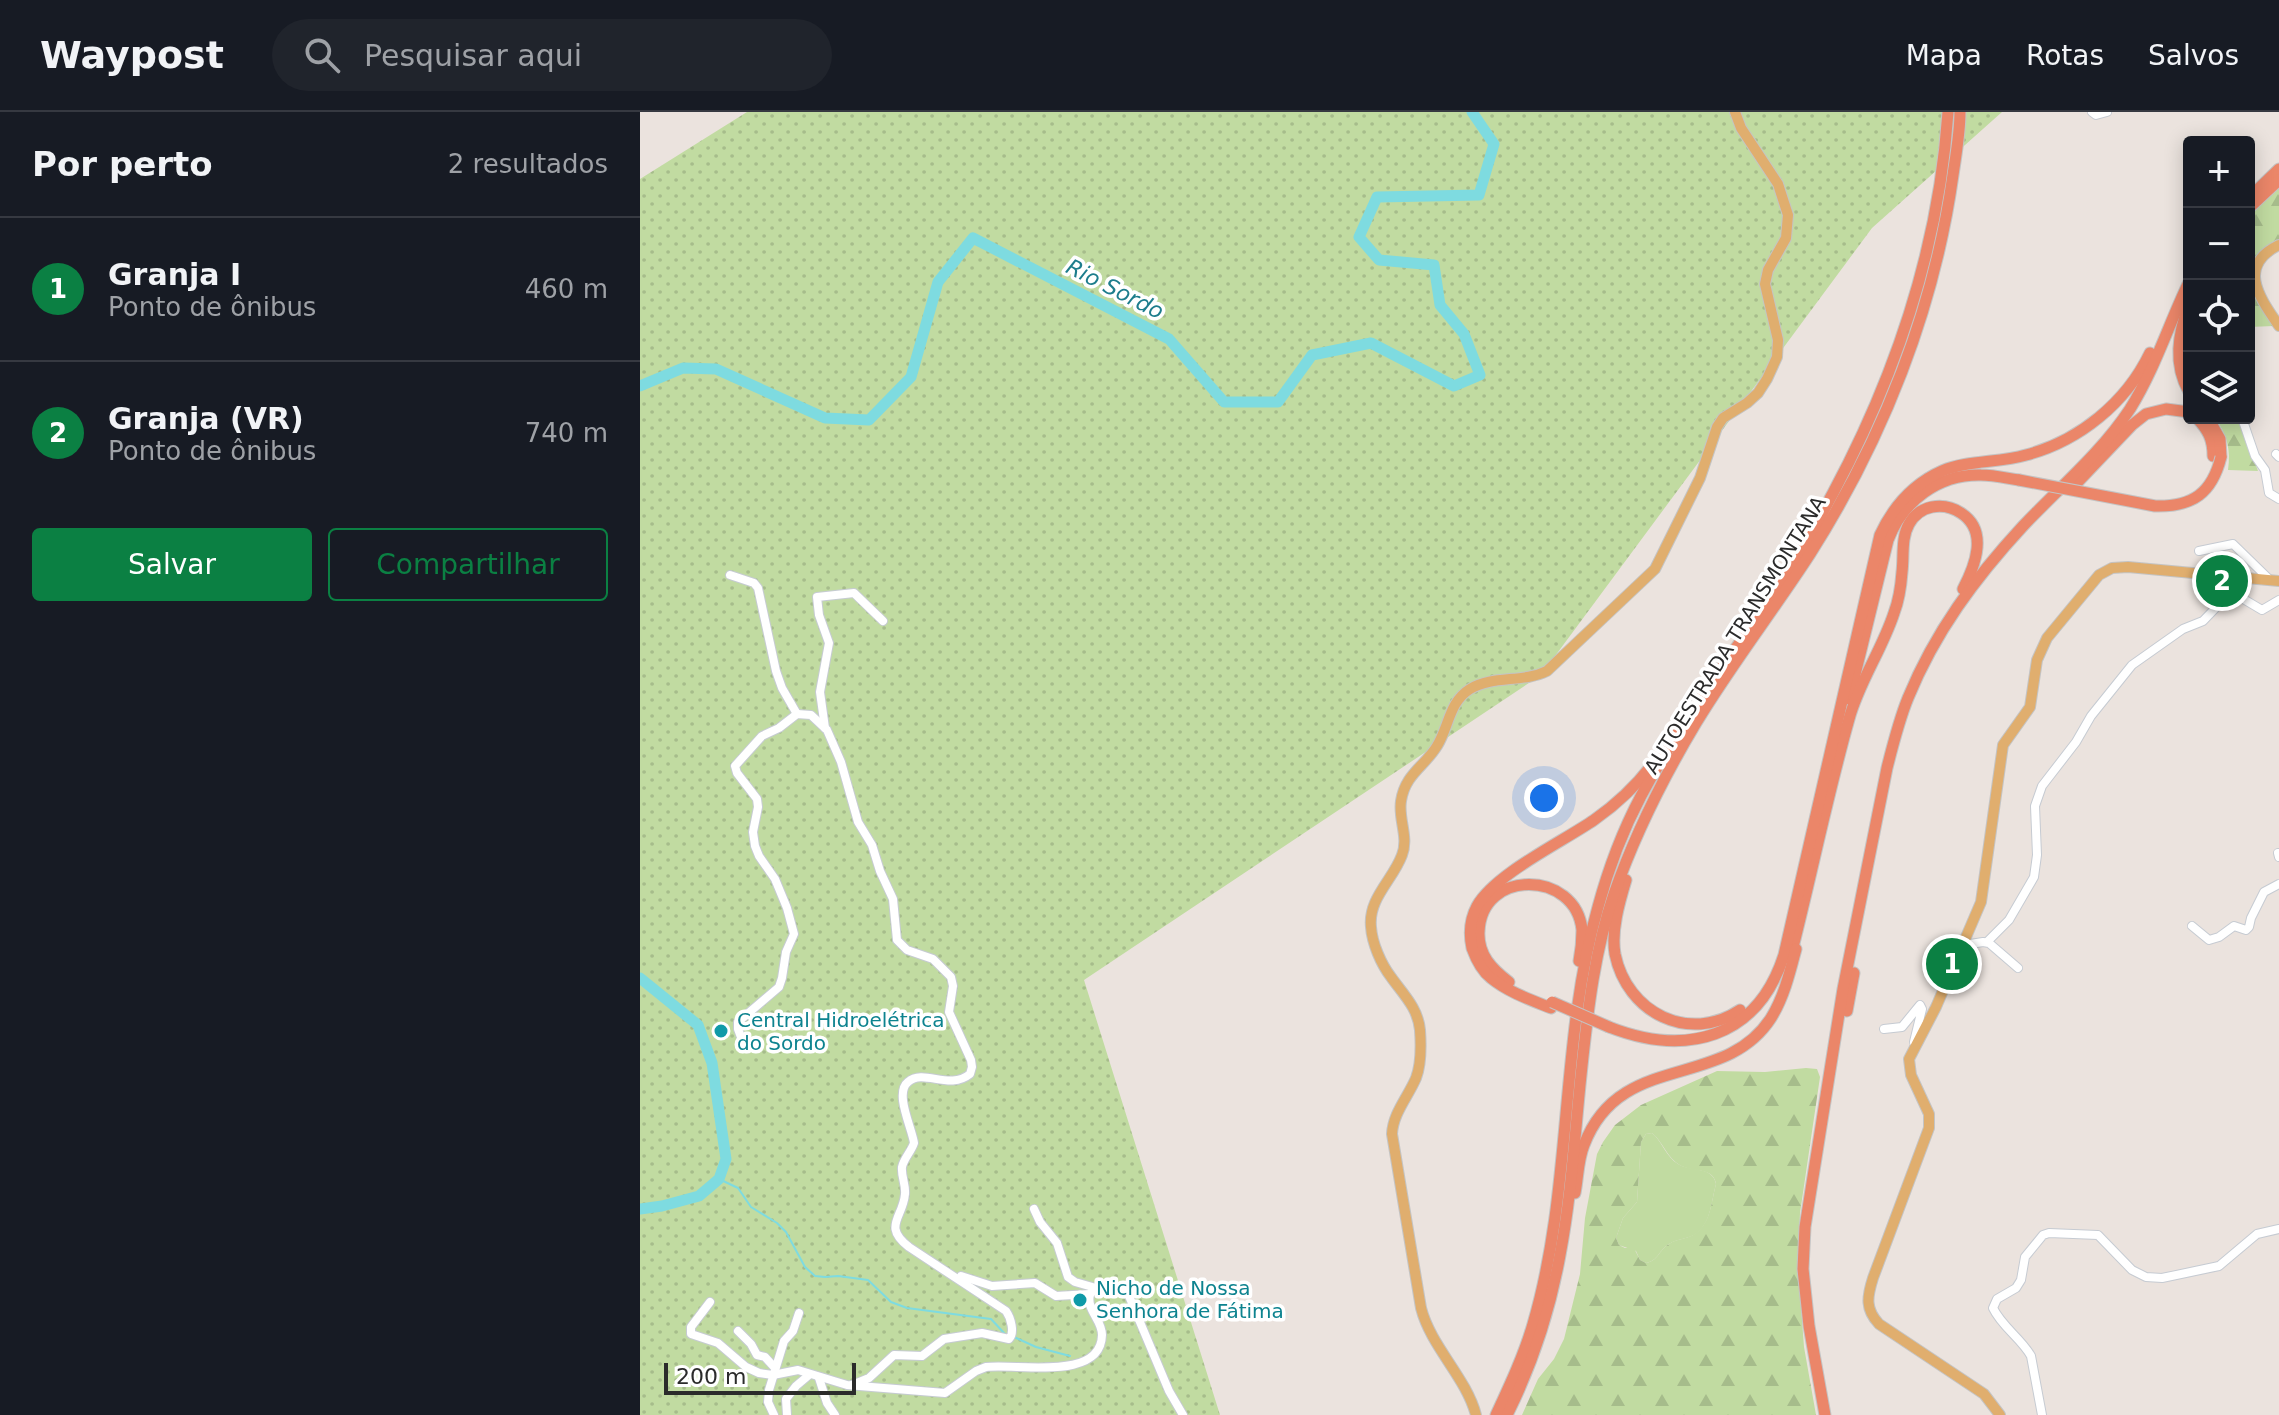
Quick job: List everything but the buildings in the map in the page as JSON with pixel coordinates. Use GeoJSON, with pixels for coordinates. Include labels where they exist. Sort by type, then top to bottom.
{"type":"FeatureCollection","features":[{"type":"Feature","properties":{"kind":"highway","name":"AUTOESTRADA TRANSMONTANA"},"geometry":{"type":"LineString","coordinates":[[1507,1415],[1526,1359],[1555,1218],[1578,992],[1598,907],[1641,796],[1693,710],[1803,548],[1849,463],[1878,399],[1907,324],[1923,266],[1937,200],[1948,112]]}},
{"type":"Feature","properties":{"kind":"highway","name":"AUTOESTRADA TRANSMONTANA"},"geometry":{"type":"LineString","coordinates":[[1496,1415],[1544,1324],[1560,1255],[1588,1013],[1597,958],[1613,897],[1633,841],[1652,801],[1697,721],[1811,552],[1859,469],[1890,402],[1916,333],[1935,267],[1949,200],[1960,112]]}},
{"type":"Feature","properties":{"kind":"highway"},"geometry":{"type":"LineString","coordinates":[[2255,189],[2279,166]]}},
{"type":"Feature","properties":{"kind":"highway"},"geometry":{"type":"LineString","coordinates":[[2255,202],[2279,180]]}},
{"type":"Feature","properties":{"kind":"highway"},"geometry":{"type":"LineString","coordinates":[[1693,710],[1680,722],[1646,773],[1618,802],[1493,886],[1478,904],[1472,917],[1470,938],[1481,968],[1491,979],[1608,1030],[1659,1041],[1703,1038],[1721,1032],[1753,1010],[1769,990],[1793,935],[1880,535],[1888,518],[1899,502],[1942,471],[2029,455],[2086,428],[2119,400],[2144,365],[2186,280]]}},
{"type":"Feature","properties":{"kind":"highway"},"geometry":{"type":"LineString","coordinates":[[1827,1415],[1809,1326],[1803,1269],[1805,1227],[1843,989],[1887,768],[1907,700],[1940,631],[1959,602],[2023,527],[2108,438],[2130,409],[2183,296]]}},
{"type":"Feature","properties":{"kind":"highway"},"geometry":{"type":"LineString","coordinates":[[1827,1415],[1808,1269],[1810,1228],[1891,768],[1913,695],[1943,635],[1972,591],[2093,463],[2140,403],[2183,310]]}},
{"type":"Feature","properties":{"kind":"highway"},"geometry":{"type":"LineString","coordinates":[[2183,322],[2178,354],[2183,379]]}},
{"type":"Feature","properties":{"kind":"highway"},"geometry":{"type":"LineString","coordinates":[[2025,533],[2146,414],[2166,409],[2183,411]]}},
{"type":"Feature","properties":{"kind":"highway"},"geometry":{"type":"LineString","coordinates":[[2202,424],[2208,431],[2217,456]]}},
{"type":"Feature","properties":{"kind":"highway"},"geometry":{"type":"LineString","coordinates":[[1934,477],[1982,469],[2169,507],[2189,502],[2202,494],[2213,481],[2220,439],[2211,424]]}},
{"type":"Feature","properties":{"kind":"highway"},"geometry":{"type":"LineString","coordinates":[[1842,747],[1848,706],[1895,522],[1919,495],[1938,484],[1961,476],[2022,477]]}},
{"type":"Feature","properties":{"kind":"highway"},"geometry":{"type":"LineString","coordinates":[[1815,838],[1858,693],[1896,607],[1907,527],[1922,510],[1935,506],[1947,507],[1966,516],[1975,531],[1978,547],[1975,565],[1908,691],[1887,757],[1877,820]]}},
{"type":"Feature","properties":{"kind":"highway"},"geometry":{"type":"LineString","coordinates":[[1652,801],[1653,811],[1624,886],[1614,936],[1614,952],[1619,968],[1638,1000],[1659,1016],[1687,1024],[1706,1024],[1729,1018],[1765,988],[1793,935]]}},
{"type":"Feature","properties":{"kind":"highway"},"geometry":{"type":"LineString","coordinates":[[1552,1005],[1497,973],[1481,951],[1480,919],[1488,903],[1498,893],[1524,883],[1550,888],[1574,909],[1582,928],[1575,984],[1578,992]]}},
{"type":"Feature","properties":{"kind":"highway"},"geometry":{"type":"LineString","coordinates":[[1565,1220],[1572,1208],[1583,1145],[1600,1115],[1636,1086],[1710,1063],[1748,1043],[1770,1020],[1779,1003],[1797,944],[1793,935]]}},
{"type":"Feature","properties":{"kind":"main road"},"geometry":{"type":"LineString","coordinates":[[1476,1415],[1428,1328],[1420,1303],[1392,1134],[1394,1119],[1417,1074],[1420,1028],[1412,1003],[1389,975],[1382,961],[1371,919],[1377,898],[1403,853],[1405,838],[1400,810],[1403,792],[1414,772],[1438,744],[1458,700],[1480,684],[1532,677],[1547,671],[1650,576],[1663,556],[1700,478],[1719,424],[1756,396],[1777,357],[1779,345],[1765,280],[1785,241],[1789,218],[1778,184],[1741,128],[1735,112]]}},
{"type":"Feature","properties":{"kind":"main road"},"geometry":{"type":"LineString","coordinates":[[2279,245],[2261,258],[2254,275],[2256,289],[2279,326]]}},
{"type":"Feature","properties":{"kind":"main road"},"geometry":{"type":"LineString","coordinates":[[2000,1415],[1984,1394],[1879,1324],[1868,1308],[1869,1293],[1929,1128],[1929,1114],[1909,1071],[1909,1059],[1964,945],[1983,894],[2003,745],[2030,707],[2037,660],[2044,642],[2094,578],[2108,569],[2128,567],[2275,581]]}},
{"type":"Feature","properties":{"kind":"street"},"geometry":{"type":"LineString","coordinates":[[2092,112],[2096,115],[2107,112]]}},
{"type":"Feature","properties":{"kind":"street"},"geometry":{"type":"LineString","coordinates":[[2244,424],[2255,456],[2265,470],[2268,490],[2279,499]]}},
{"type":"Feature","properties":{"kind":"street"},"geometry":{"type":"LineString","coordinates":[[2199,551],[2233,544],[2275,581]]}},
{"type":"Feature","properties":{"kind":"street"},"geometry":{"type":"LineString","coordinates":[[730,575],[753,582],[758,587],[775,669],[797,714]]}},
{"type":"Feature","properties":{"kind":"street"},"geometry":{"type":"LineString","coordinates":[[852,1385],[869,1378],[894,1355],[922,1357],[944,1339],[979,1333],[1010,1338],[1010,1318],[1006,1311],[905,1244],[895,1229],[895,1220],[905,1193],[903,1166],[914,1142],[902,1092],[905,1084],[914,1078],[951,1082],[965,1078],[971,1072],[971,1062],[949,1012],[953,986],[950,975],[931,958],[907,950],[897,940],[892,896],[872,845],[859,824],[841,762],[825,728],[820,691],[829,643],[819,616],[817,597],[856,594],[883,621]]}},
{"type":"Feature","properties":{"kind":"street"},"geometry":{"type":"LineString","coordinates":[[1964,945],[1987,942],[2012,916],[2034,877],[2037,859],[2035,806],[2039,791],[2129,668],[2183,629],[2203,621],[2229,594],[2237,594],[2260,609],[2267,609],[2279,600]]}},
{"type":"Feature","properties":{"kind":"street"},"geometry":{"type":"LineString","coordinates":[[744,1045],[738,1022],[779,987],[786,952],[794,933],[774,877],[755,848],[753,832],[757,799],[735,766],[762,736],[797,714],[811,715],[825,728]]}},
{"type":"Feature","properties":{"kind":"street"},"geometry":{"type":"LineString","coordinates":[[2192,926],[2209,940],[2234,926],[2246,930],[2265,891],[2279,884]]}},
{"type":"Feature","properties":{"kind":"street"},"geometry":{"type":"LineString","coordinates":[[1987,942],[2018,968]]}},
{"type":"Feature","properties":{"kind":"street"},"geometry":{"type":"LineString","coordinates":[[1884,1029],[1902,1027],[1920,1005],[1922,1009],[1913,1047]]}},
{"type":"Feature","properties":{"kind":"street"},"geometry":{"type":"LineString","coordinates":[[1034,1209],[1056,1242],[1068,1277],[1093,1291]]}},
{"type":"Feature","properties":{"kind":"street"},"geometry":{"type":"LineString","coordinates":[[2042,1415],[2031,1356],[1993,1308],[1997,1299],[2008,1295],[2018,1285],[2025,1257],[2040,1236],[2049,1233],[2098,1235],[2137,1273],[2162,1278],[2219,1266],[2257,1234],[2279,1229]]}},
{"type":"Feature","properties":{"kind":"street"},"geometry":{"type":"LineString","coordinates":[[949,1273],[989,1286],[1034,1283],[1056,1296],[1093,1291],[1113,1284],[1120,1287],[1129,1296],[1169,1391],[1183,1415]]}},
{"type":"Feature","properties":{"kind":"street"},"geometry":{"type":"LineString","coordinates":[[710,1302],[691,1327],[691,1335],[718,1343],[749,1369],[774,1372],[798,1370],[852,1385],[945,1393],[973,1374],[990,1367],[1070,1366],[1086,1361],[1098,1350],[1102,1333],[1089,1305],[1093,1291]]}},
{"type":"Feature","properties":{"kind":"street"},"geometry":{"type":"LineString","coordinates":[[774,1415],[767,1400],[770,1386],[784,1340],[794,1330],[799,1313]]}},
{"type":"Feature","properties":{"kind":"street"},"geometry":{"type":"LineString","coordinates":[[738,1331],[758,1355],[765,1357],[774,1372]]}},
{"type":"Feature","properties":{"kind":"street"},"geometry":{"type":"LineString","coordinates":[[787,1415],[786,1399],[796,1386],[814,1376]]}},
{"type":"Feature","properties":{"kind":"street"},"geometry":{"type":"LineString","coordinates":[[814,1376],[835,1415]]}},
{"type":"Feature","properties":{"kind":"green space"},"geometry":{"type":"Polygon","coordinates":[[[747,112],[2002,112],[1872,228],[1541,675],[1084,980],[1220,1415],[640,1415],[640,179],[747,112]]]}},
{"type":"Feature","properties":{"kind":"green space"},"geometry":{"type":"Polygon","coordinates":[[[2279,187],[2279,242],[2260,253],[2255,261],[2255,211],[2279,187]]]}},
{"type":"Feature","properties":{"kind":"green space"},"geometry":{"type":"Polygon","coordinates":[[[2255,293],[2274,326],[2255,327],[2255,293]]]}},
{"type":"Feature","properties":{"kind":"green space"},"geometry":{"type":"Polygon","coordinates":[[[2219,424],[2241,424],[2258,471],[2228,470],[2229,456],[2219,424]]]}},
{"type":"Feature","properties":{"kind":"green space"},"geometry":{"type":"Polygon","coordinates":[[[1817,1069],[1820,1077],[1800,1213],[1798,1265],[1804,1347],[1816,1415],[1522,1415],[1538,1379],[1554,1359],[1564,1339],[1580,1274],[1585,1218],[1597,1154],[1615,1125],[1641,1105],[1717,1071],[1817,1069]],[[1652,1133],[1646,1134],[1641,1142],[1637,1202],[1623,1218],[1616,1238],[1619,1245],[1634,1248],[1640,1260],[1646,1263],[1669,1244],[1699,1231],[1709,1212],[1716,1184],[1712,1175],[1679,1164],[1652,1133]]]}},
{"type":"Feature","properties":{"kind":"green space"},"geometry":{"type":"Polygon","coordinates":[[[1652,1133],[1674,1161],[1711,1174],[1716,1184],[1710,1212],[1700,1231],[1669,1244],[1646,1263],[1640,1260],[1636,1251],[1619,1245],[1616,1238],[1623,1218],[1637,1202],[1641,1142],[1646,1134],[1652,1133]]]}},
{"type":"Feature","properties":{"kind":"waterway","name":"Rio Sordo"},"geometry":{"type":"LineString","coordinates":[[640,386],[683,368],[716,369],[825,418],[869,420],[911,377],[938,282],[973,238],[1169,339],[1224,402],[1278,402],[1312,355],[1371,343],[1454,386],[1480,375],[1464,334],[1440,305],[1434,265],[1379,260],[1359,237],[1377,197],[1479,195],[1494,144],[1472,112]]}},
{"type":"Feature","properties":{"kind":"waterway","name":"Rio Sordo"},"geometry":{"type":"LineString","coordinates":[[640,978],[698,1025],[712,1063],[726,1159],[719,1179],[699,1196],[640,1209]]}},
{"type":"Feature","properties":{"kind":"waterway"},"geometry":{"type":"LineString","coordinates":[[719,1179],[738,1188],[751,1207],[786,1232],[805,1267],[815,1276],[868,1280],[891,1302],[907,1308],[991,1319],[1005,1334]]}},
{"type":"Feature","properties":{"kind":"waterway"},"geometry":{"type":"LineString","coordinates":[[1014,1337],[1036,1347],[1070,1356]]}},
{"type":"Feature","properties":{"kind":"place","name":"Granja (VR)"},"geometry":{"type":"Point","coordinates":[2222,581]}},
{"type":"Feature","properties":{"kind":"place","name":"Granja I"},"geometry":{"type":"Point","coordinates":[1952,964]}},
{"type":"Feature","properties":{"kind":"place","name":"Central Hidroelétrica do Sordo"},"geometry":{"type":"Point","coordinates":[721,1031]}},
{"type":"Feature","properties":{"kind":"place","name":"Nicho de Nossa Senhora de Fátima"},"geometry":{"type":"Point","coordinates":[1080,1300]}}]}
